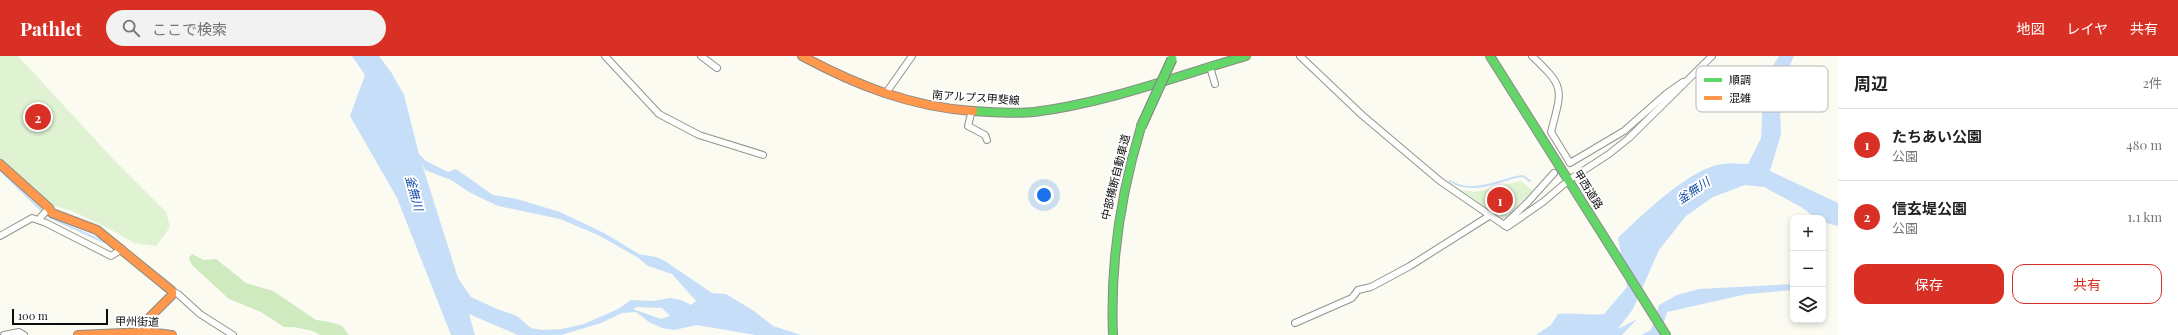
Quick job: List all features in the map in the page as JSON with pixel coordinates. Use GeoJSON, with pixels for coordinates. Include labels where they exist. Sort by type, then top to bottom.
{"type":"FeatureCollection","features":[{"type":"Feature","properties":{"kind":"main road","name":"南アルプス甲斐線"},"geometry":{"type":"LineString","coordinates":[[802,56],[840,76],[915,103],[972,110],[1033,112],[1082,104],[1246,56]]}},
{"type":"Feature","properties":{"kind":"main road","name":"甲西道路"},"geometry":{"type":"LineString","coordinates":[[1490,56],[1666,335]]}},
{"type":"Feature","properties":{"kind":"main road","name":"中部横断自動車道"},"geometry":{"type":"LineString","coordinates":[[1113,335],[1110,300],[1115,227],[1128,167],[1141,127],[1173,57]]}},
{"type":"Feature","properties":{"kind":"main road"},"geometry":{"type":"LineString","coordinates":[[0,165],[49,208],[52,214],[97,230],[172,291],[172,295],[150,317],[147,333]]}},
{"type":"Feature","properties":{"kind":"main road","name":"甲州街道"},"geometry":{"type":"LineString","coordinates":[[78,335],[147,333],[172,335]]}},
{"type":"Feature","properties":{"kind":"street"},"geometry":{"type":"LineString","coordinates":[[605,56],[659,114],[699,135],[763,155]]}},
{"type":"Feature","properties":{"kind":"street"},"geometry":{"type":"LineString","coordinates":[[701,56],[717,68]]}},
{"type":"Feature","properties":{"kind":"street"},"geometry":{"type":"LineString","coordinates":[[886,93],[912,56]]}},
{"type":"Feature","properties":{"kind":"street"},"geometry":{"type":"LineString","coordinates":[[1300,56],[1362,115],[1454,192],[1507,227],[1527,214],[1569,180],[1609,154],[1629,138],[1696,73]]}},
{"type":"Feature","properties":{"kind":"street"},"geometry":{"type":"LineString","coordinates":[[1532,56],[1552,76],[1559,89],[1561,96],[1551,132],[1570,164],[1610,140],[1666,94],[1691,78]]}},
{"type":"Feature","properties":{"kind":"street"},"geometry":{"type":"LineString","coordinates":[[1702,66],[1712,56]]}},
{"type":"Feature","properties":{"kind":"street"},"geometry":{"type":"LineString","coordinates":[[1210,67],[1215,84]]}},
{"type":"Feature","properties":{"kind":"street"},"geometry":{"type":"LineString","coordinates":[[972,110],[968,126],[985,135],[987,140]]}},
{"type":"Feature","properties":{"kind":"street"},"geometry":{"type":"LineString","coordinates":[[1504,225],[1528,202],[1554,173]]}},
{"type":"Feature","properties":{"kind":"street"},"geometry":{"type":"LineString","coordinates":[[39,220],[49,208]]}},
{"type":"Feature","properties":{"kind":"street"},"geometry":{"type":"LineString","coordinates":[[1295,324],[1352,298],[1358,290],[1371,287],[1410,266],[1489,216]]}},
{"type":"Feature","properties":{"kind":"street"},"geometry":{"type":"LineString","coordinates":[[0,236],[32,218],[39,220],[111,256],[122,249]]}},
{"type":"Feature","properties":{"kind":"street"},"geometry":{"type":"LineString","coordinates":[[172,291],[178,294],[200,314],[233,335]]}},
{"type":"Feature","properties":{"kind":"street"},"geometry":{"type":"LineString","coordinates":[[4,335],[19,332],[24,335]]}},
{"type":"Feature","properties":{"kind":"green space"},"geometry":{"type":"Polygon","coordinates":[[[0,56],[18,56],[113,159],[166,212],[170,227],[156,246],[134,243],[108,228],[72,211],[47,204],[0,162],[0,56]]]}},
{"type":"Feature","properties":{"kind":"green space"},"geometry":{"type":"Polygon","coordinates":[[[1521,181],[1533,191],[1503,219],[1461,190],[1475,192],[1521,181]]]}},
{"type":"Feature","properties":{"kind":"green space"},"geometry":{"type":"Polygon","coordinates":[[[192,254],[204,260],[216,259],[246,283],[273,291],[316,320],[342,326],[349,335],[320,335],[313,331],[294,327],[284,327],[261,312],[229,299],[192,265],[189,258],[192,254]]]}},
{"type":"Feature","properties":{"kind":"water","name":"釜無川"},"geometry":{"type":"Polygon","coordinates":[[[352,56],[379,56],[391,72],[404,95],[419,154],[426,161],[448,172],[456,169],[493,195],[517,199],[560,212],[604,233],[639,254],[656,257],[665,261],[712,293],[726,294],[754,311],[773,326],[801,335],[755,335],[697,325],[674,330],[662,328],[649,322],[636,312],[622,313],[601,323],[561,335],[518,335],[469,314],[475,335],[451,335],[397,198],[350,116],[365,75],[352,56]],[[421,161],[458,278],[471,297],[517,316],[531,328],[542,330],[562,329],[584,324],[618,309],[631,300],[653,301],[670,298],[681,300],[691,305],[696,301],[672,274],[648,266],[637,257],[598,235],[560,219],[498,206],[469,192],[451,180],[425,170],[421,161]],[[637,307],[633,309],[661,319],[670,316],[662,308],[637,307]]]}},
{"type":"Feature","properties":{"kind":"water"},"geometry":{"type":"Polygon","coordinates":[[[1779,56],[1794,56],[1790,66],[1773,66],[1779,56]]]}},
{"type":"Feature","properties":{"kind":"water","name":"釜無川"},"geometry":{"type":"Polygon","coordinates":[[[1762,112],[1780,112],[1781,134],[1770,171],[1838,203],[1838,226],[1826,223],[1826,215],[1812,215],[1801,207],[1764,187],[1745,185],[1713,197],[1686,216],[1659,250],[1633,309],[1618,329],[1637,319],[1622,335],[1536,335],[1551,325],[1558,314],[1604,314],[1627,287],[1618,238],[1667,194],[1696,174],[1710,167],[1723,164],[1748,164],[1761,138],[1762,112]]]}},
{"type":"Feature","properties":{"kind":"water"},"geometry":{"type":"Polygon","coordinates":[[[1790,284],[1790,290],[1747,294],[1667,312],[1660,335],[1641,335],[1651,330],[1659,305],[1677,295],[1699,289],[1790,284]]]}},
{"type":"Feature","properties":{"kind":"waterway"},"geometry":{"type":"LineString","coordinates":[[1,171],[41,210]]}},
{"type":"Feature","properties":{"kind":"waterway"},"geometry":{"type":"LineString","coordinates":[[1450,181],[1466,187],[1483,186],[1523,176],[1530,181]]}},
{"type":"Feature","properties":{"kind":"waterway"},"geometry":{"type":"LineString","coordinates":[[47,216],[104,242]]}},
{"type":"Feature","properties":{"kind":"traffic: fast"},"geometry":{"type":"LineString","coordinates":[[973,111],[1026,113],[1061,108],[1115,96],[1246,56]]}},
{"type":"Feature","properties":{"kind":"traffic: fast"},"geometry":{"type":"LineString","coordinates":[[1490,56],[1666,335]]}},
{"type":"Feature","properties":{"kind":"traffic: fast"},"geometry":{"type":"LineString","coordinates":[[1141,127],[1172,59]]}},
{"type":"Feature","properties":{"kind":"traffic: fast"},"geometry":{"type":"LineString","coordinates":[[1113,335],[1113,282],[1118,230],[1127,178],[1141,127]]}},
{"type":"Feature","properties":{"kind":"traffic: slow"},"geometry":{"type":"LineString","coordinates":[[802,56],[822,67],[884,93],[928,105],[973,111]]}},
{"type":"Feature","properties":{"kind":"traffic: slow"},"geometry":{"type":"LineString","coordinates":[[0,164],[49,208],[52,213],[97,230],[172,291],[172,295],[150,317],[147,335]]}},
{"type":"Feature","properties":{"kind":"traffic: slow"},"geometry":{"type":"LineString","coordinates":[[78,335],[147,332],[172,335]]}},
{"type":"Feature","properties":{"kind":"place","name":"信玄堤公園"},"geometry":{"type":"Point","coordinates":[38,117]}},
{"type":"Feature","properties":{"kind":"place","name":"たちあい公園"},"geometry":{"type":"Point","coordinates":[1500,200]}}]}
